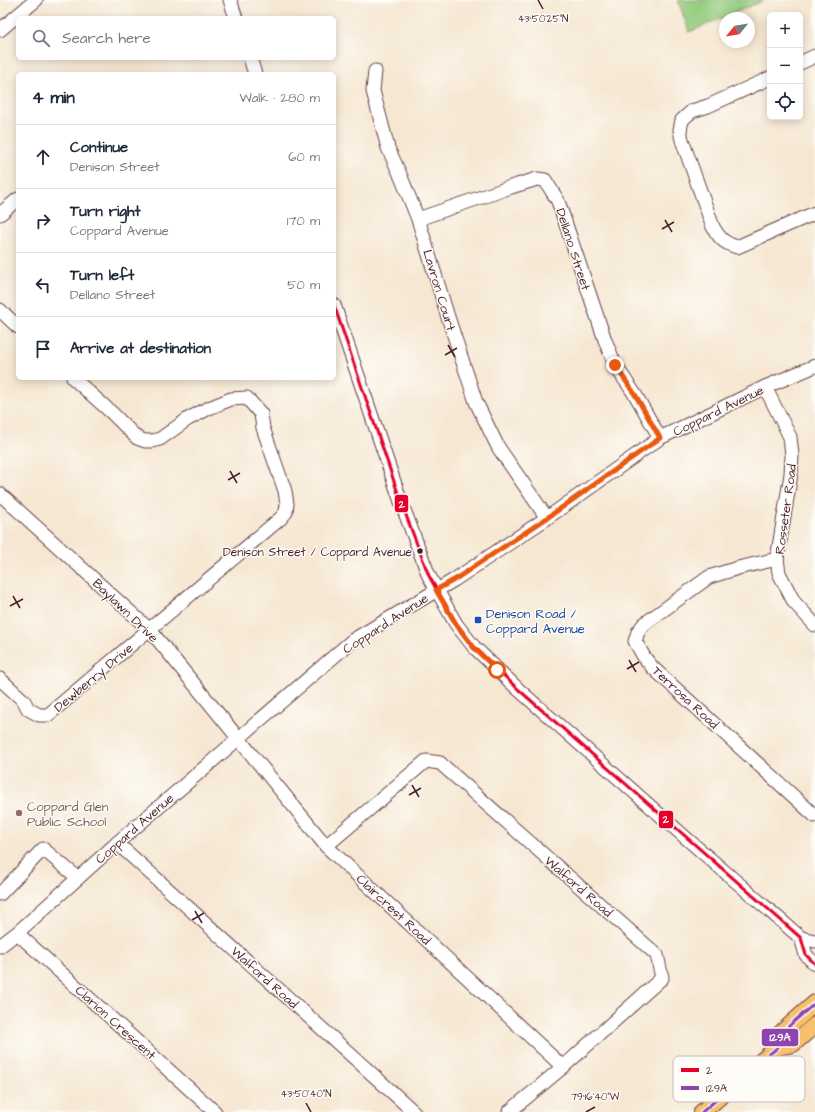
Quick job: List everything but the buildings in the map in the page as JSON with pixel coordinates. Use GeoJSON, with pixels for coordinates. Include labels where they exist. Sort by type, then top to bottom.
{"type":"FeatureCollection","features":[{"type":"Feature","properties":{"kind":"main road"},"geometry":{"type":"LineString","coordinates":[[778,1047],[781,1033],[815,1003]]}},
{"type":"Feature","properties":{"kind":"main road"},"geometry":{"type":"LineString","coordinates":[[767,1056],[778,1047],[793,1044],[815,1025]]}},
{"type":"Feature","properties":{"kind":"main road"},"geometry":{"type":"LineString","coordinates":[[702,1112],[714,1102]]}},
{"type":"Feature","properties":{"kind":"street"},"geometry":{"type":"LineString","coordinates":[[17,16],[36,0]]}},
{"type":"Feature","properties":{"kind":"street"},"geometry":{"type":"LineString","coordinates":[[230,0],[235,16]]}},
{"type":"Feature","properties":{"kind":"street"},"geometry":{"type":"LineString","coordinates":[[0,30],[16,17]]}},
{"type":"Feature","properties":{"kind":"street"},"geometry":{"type":"LineString","coordinates":[[803,62],[815,56]]}},
{"type":"Feature","properties":{"kind":"street"},"geometry":{"type":"LineString","coordinates":[[251,60],[254,72]]}},
{"type":"Feature","properties":{"kind":"street","name":"Lavron Court"},"geometry":{"type":"LineString","coordinates":[[375,71],[373,91],[388,148],[418,219],[448,318],[476,402],[498,447],[547,518]]}},
{"type":"Feature","properties":{"kind":"street"},"geometry":{"type":"LineString","coordinates":[[767,79],[708,106],[692,111],[682,120],[680,130],[682,140],[713,227],[720,238],[729,245],[737,247],[815,213]]}},
{"type":"Feature","properties":{"kind":"street","name":"Dellano Street"},"geometry":{"type":"LineString","coordinates":[[418,219],[537,179],[545,180],[558,201],[602,333],[615,365],[636,396],[660,438]]}},
{"type":"Feature","properties":{"kind":"street"},"geometry":{"type":"LineString","coordinates":[[0,214],[16,201]]}},
{"type":"Feature","properties":{"kind":"street"},"geometry":{"type":"LineString","coordinates":[[0,310],[16,325]]}},
{"type":"Feature","properties":{"kind":"street"},"geometry":{"type":"LineString","coordinates":[[336,312],[401,502],[429,576],[456,624],[474,648],[668,823],[801,938],[815,941]]}},
{"type":"Feature","properties":{"kind":"street","name":"Coppard Avenue"},"geometry":{"type":"LineString","coordinates":[[0,946],[18,932],[117,843],[353,640],[454,580],[547,518],[660,438],[765,387],[815,366]]}},
{"type":"Feature","properties":{"kind":"street"},"geometry":{"type":"LineString","coordinates":[[75,380],[137,438],[145,441],[160,439],[188,419],[209,408],[231,400],[247,398],[261,414],[263,428],[285,490],[287,504],[286,512],[282,518],[150,630]]}},
{"type":"Feature","properties":{"kind":"street","name":"Rosseter Road"},"geometry":{"type":"LineString","coordinates":[[765,387],[790,437],[792,455],[791,474],[777,559],[779,573],[794,602],[815,626]]}},
{"type":"Feature","properties":{"kind":"street","name":"Baylawn Drive"},"geometry":{"type":"LineString","coordinates":[[0,494],[150,630],[239,738]]}},
{"type":"Feature","properties":{"kind":"street","name":"Terrosa Road"},"geometry":{"type":"LineString","coordinates":[[777,559],[738,568],[709,577],[644,624],[638,632],[635,641],[644,657],[654,668],[815,816]]}},
{"type":"Feature","properties":{"kind":"street","name":"Dewberry Drive"},"geometry":{"type":"LineString","coordinates":[[0,679],[24,701],[28,709],[39,715],[48,715],[150,630]]}},
{"type":"Feature","properties":{"kind":"street","name":"Claircrest Road"},"geometry":{"type":"LineString","coordinates":[[239,738],[326,846],[563,1067]]}},
{"type":"Feature","properties":{"kind":"street","name":"Walford Road"},"geometry":{"type":"LineString","coordinates":[[326,846],[426,761],[440,763],[657,955],[662,978],[563,1067],[509,1112]]}},
{"type":"Feature","properties":{"kind":"street","name":"Walford Road"},"geometry":{"type":"LineString","coordinates":[[117,843],[414,1112]]}},
{"type":"Feature","properties":{"kind":"street"},"geometry":{"type":"LineString","coordinates":[[0,894],[43,849],[78,878]]}},
{"type":"Feature","properties":{"kind":"street","name":"Clarion Crescent"},"geometry":{"type":"LineString","coordinates":[[18,932],[215,1112]]}},
{"type":"Feature","properties":{"kind":"street"},"geometry":{"type":"LineString","coordinates":[[801,938],[806,955],[815,964]]}},
{"type":"Feature","properties":{"kind":"green space"},"geometry":{"type":"Polygon","coordinates":[[[678,0],[765,0],[736,12],[719,12],[719,19],[689,32],[678,0]]]}},
{"type":"Feature","properties":{"kind":"transit line","name":"2"},"geometry":{"type":"LineString","coordinates":[[336,311],[401,502],[429,576],[456,624],[474,647],[519,690],[801,938],[806,955],[815,964]]}},
{"type":"Feature","properties":{"kind":"transit line","name":"129A"},"geometry":{"type":"LineString","coordinates":[[767,1056],[778,1047],[781,1033],[815,1003]]}},
{"type":"Feature","properties":{"kind":"transit line","name":"129A"},"geometry":{"type":"LineString","coordinates":[[702,1112],[714,1102]]}},
{"type":"Feature","properties":{"kind":"place","name":"Denison Street / Coppard Avenue"},"geometry":{"type":"Point","coordinates":[420,551]}},
{"type":"Feature","properties":{"kind":"place","name":"Denison Road / Coppard Avenue"},"geometry":{"type":"Point","coordinates":[478,620]}},
{"type":"Feature","properties":{"kind":"place","name":"Coppard Glen Public School"},"geometry":{"type":"Point","coordinates":[19,813]}},
{"type":"Feature","properties":{"kind":"route"},"geometry":{"type":"LineString","coordinates":[[497,670],[474,648],[456,624],[436,590],[454,580],[547,518],[660,438],[636,396],[615,365]]}}]}
